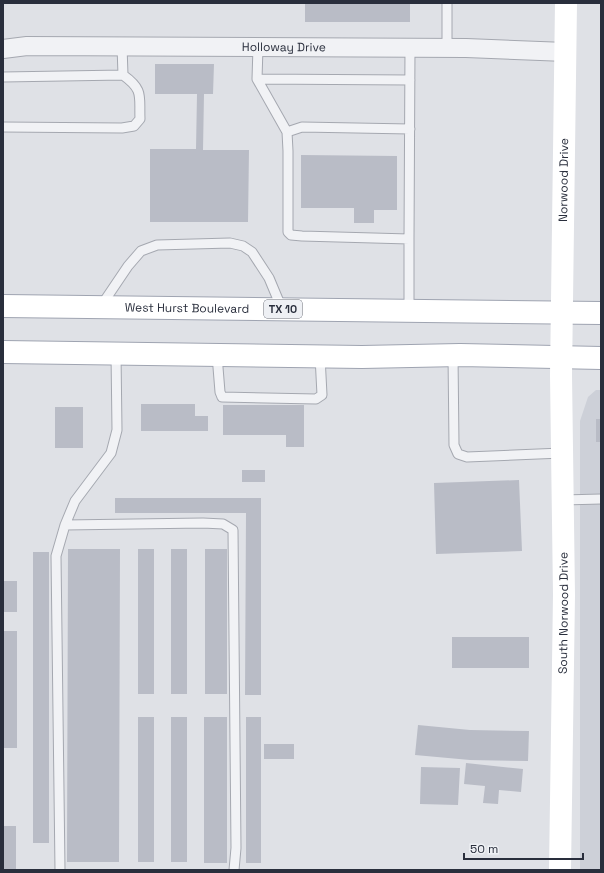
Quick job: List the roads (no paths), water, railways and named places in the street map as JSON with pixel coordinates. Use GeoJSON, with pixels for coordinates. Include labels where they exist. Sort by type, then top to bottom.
{"type":"FeatureCollection","features":[{"type":"Feature","properties":{"kind":"main road","name":"Norwood Drive"},"geometry":{"type":"LineString","coordinates":[[562,357],[566,3]]}},
{"type":"Feature","properties":{"kind":"main road","name":"West Hurst Boulevard"},"geometry":{"type":"LineString","coordinates":[[3,306],[562,312]]}},
{"type":"Feature","properties":{"kind":"main road","name":"TX 10"},"geometry":{"type":"LineString","coordinates":[[562,312],[601,313]]}},
{"type":"Feature","properties":{"kind":"main road"},"geometry":{"type":"LineString","coordinates":[[3,352],[320,356],[453,355],[601,358]]}},
{"type":"Feature","properties":{"kind":"main road","name":"South Norwood Drive"},"geometry":{"type":"LineString","coordinates":[[560,870],[564,595],[562,357]]}},
{"type":"Feature","properties":{"kind":"street","name":"Holloway Drive"},"geometry":{"type":"LineString","coordinates":[[3,49],[27,46],[122,46],[447,48],[566,52]]}},
{"type":"Feature","properties":{"kind":"lane"},"geometry":{"type":"LineString","coordinates":[[447,3],[447,48]]}},
{"type":"Feature","properties":{"kind":"lane"},"geometry":{"type":"LineString","coordinates":[[122,46],[123,75]]}},
{"type":"Feature","properties":{"kind":"lane"},"geometry":{"type":"LineString","coordinates":[[258,47],[257,79],[287,132],[288,232],[292,235],[302,236],[409,239]]}},
{"type":"Feature","properties":{"kind":"lane"},"geometry":{"type":"LineString","coordinates":[[409,310],[410,48]]}},
{"type":"Feature","properties":{"kind":"lane"},"geometry":{"type":"LineString","coordinates":[[3,77],[123,75],[133,82],[139,90],[140,119],[134,126],[122,128],[3,127]]}},
{"type":"Feature","properties":{"kind":"lane"},"geometry":{"type":"LineString","coordinates":[[257,79],[410,80]]}},
{"type":"Feature","properties":{"kind":"lane"},"geometry":{"type":"LineString","coordinates":[[287,132],[302,127],[410,129]]}},
{"type":"Feature","properties":{"kind":"lane"},"geometry":{"type":"LineString","coordinates":[[101,307],[128,266],[141,251],[157,244],[230,244],[243,246],[252,252],[268,278],[282,309]]}},
{"type":"Feature","properties":{"kind":"lane"},"geometry":{"type":"LineString","coordinates":[[60,870],[56,556],[65,526],[75,501],[111,453],[117,430],[116,354]]}},
{"type":"Feature","properties":{"kind":"lane"},"geometry":{"type":"LineString","coordinates":[[218,355],[220,392],[222,397],[316,399],[322,394],[320,356]]}},
{"type":"Feature","properties":{"kind":"lane"},"geometry":{"type":"LineString","coordinates":[[453,355],[454,445],[458,454],[467,457],[532,453],[562,453]]}},
{"type":"Feature","properties":{"kind":"lane"},"geometry":{"type":"LineString","coordinates":[[563,500],[601,499]]}},
{"type":"Feature","properties":{"kind":"lane"},"geometry":{"type":"LineString","coordinates":[[65,526],[203,523],[223,524],[233,530],[236,840],[234,870]]}}]}
